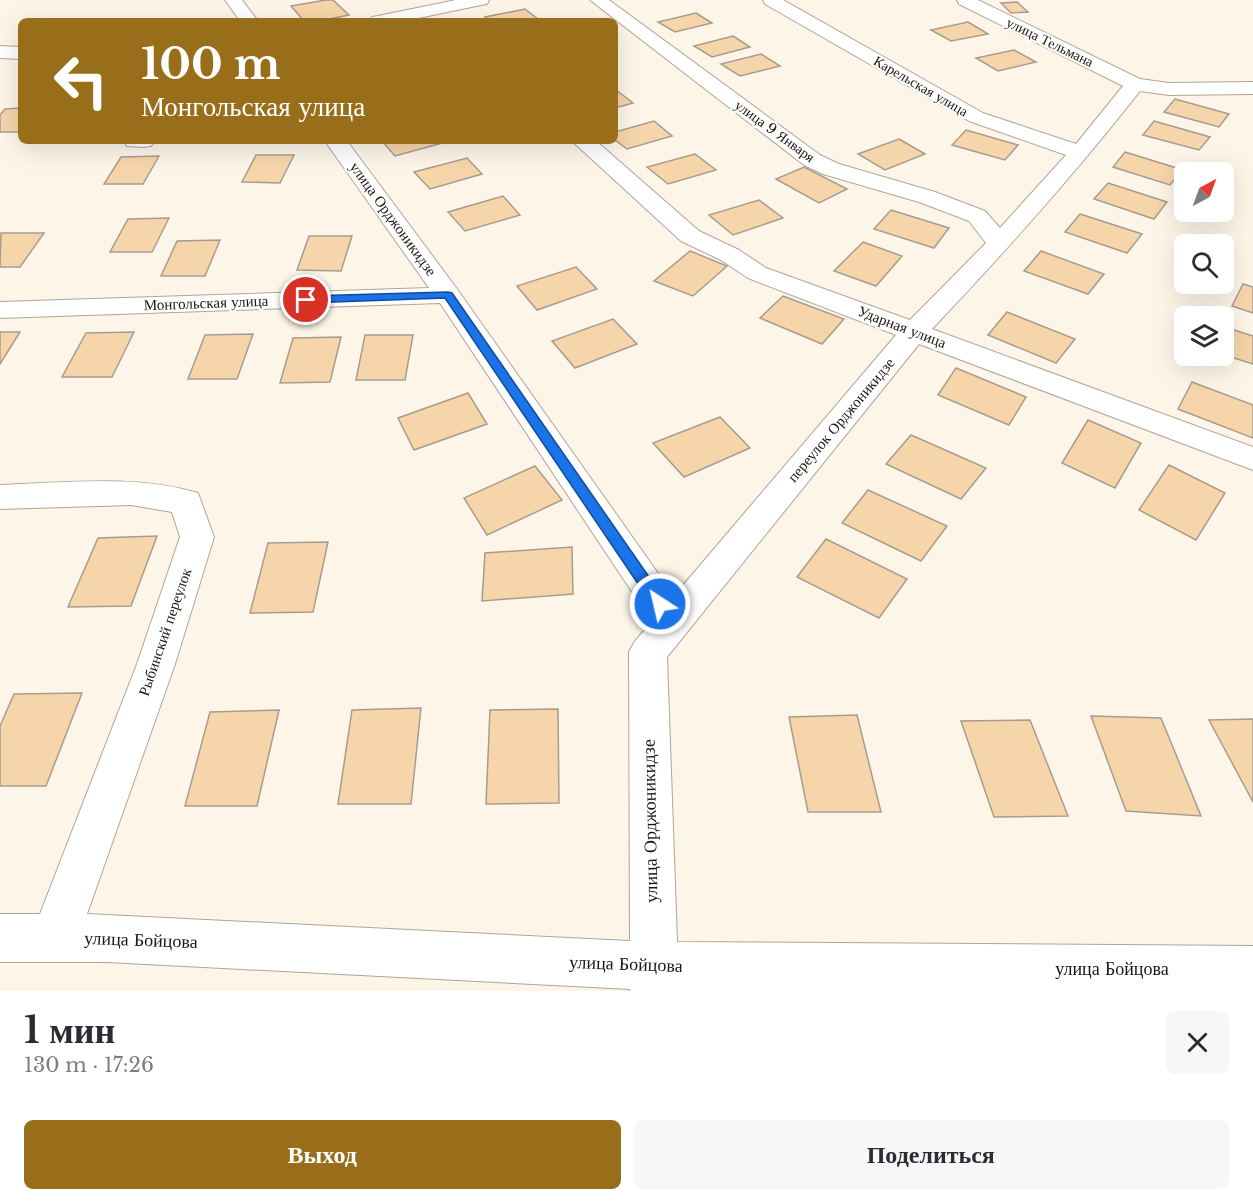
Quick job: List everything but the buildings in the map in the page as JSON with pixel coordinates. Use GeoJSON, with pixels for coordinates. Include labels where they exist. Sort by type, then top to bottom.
{"type":"FeatureCollection","features":[{"type":"Feature","properties":{"kind":"street"},"geometry":{"type":"LineString","coordinates":[[233,0],[247,18]]}},
{"type":"Feature","properties":{"kind":"street"},"geometry":{"type":"LineString","coordinates":[[394,18],[481,0]]}},
{"type":"Feature","properties":{"kind":"street","name":"улица 9 Января"},"geometry":{"type":"LineString","coordinates":[[598,0],[812,160],[831,169],[927,197],[977,216],[1000,243]]}},
{"type":"Feature","properties":{"kind":"street","name":"Карельская улица"},"geometry":{"type":"LineString","coordinates":[[771,0],[976,117],[1080,153]]}},
{"type":"Feature","properties":{"kind":"street","name":"улица Тельмана"},"geometry":{"type":"LineString","coordinates":[[965,0],[1135,84],[1169,89],[1253,88]]}},
{"type":"Feature","properties":{"kind":"street"},"geometry":{"type":"LineString","coordinates":[[0,52],[18,53]]}},
{"type":"Feature","properties":{"kind":"street","name":"переулок Орджоникидзе"},"geometry":{"type":"LineString","coordinates":[[660,638],[914,332],[1000,243],[1080,153],[1135,84]]}},
{"type":"Feature","properties":{"kind":"street","name":"улица Орджоникидзе"},"geometry":{"type":"LineString","coordinates":[[338,144],[448,295],[660,638],[650,840],[655,979]]}},
{"type":"Feature","properties":{"kind":"street","name":"Ударная улица"},"geometry":{"type":"LineString","coordinates":[[585,144],[690,236],[730,255],[757,273],[1253,459]]}},
{"type":"Feature","properties":{"kind":"street","name":"Монгольская улица"},"geometry":{"type":"LineString","coordinates":[[0,310],[448,295]]}},
{"type":"Feature","properties":{"kind":"street","name":"Рыбинский переулок"},"geometry":{"type":"LineString","coordinates":[[0,497],[131,493],[186,502],[197,537],[156,664],[55,937]]}},
{"type":"Feature","properties":{"kind":"street","name":"улица Бойцова"},"geometry":{"type":"LineString","coordinates":[[0,938],[55,937],[655,979],[1253,970]]}},
{"type":"Feature","properties":{"kind":"route"},"geometry":{"type":"LineString","coordinates":[[306,300],[448,295],[660,604]]}}]}
